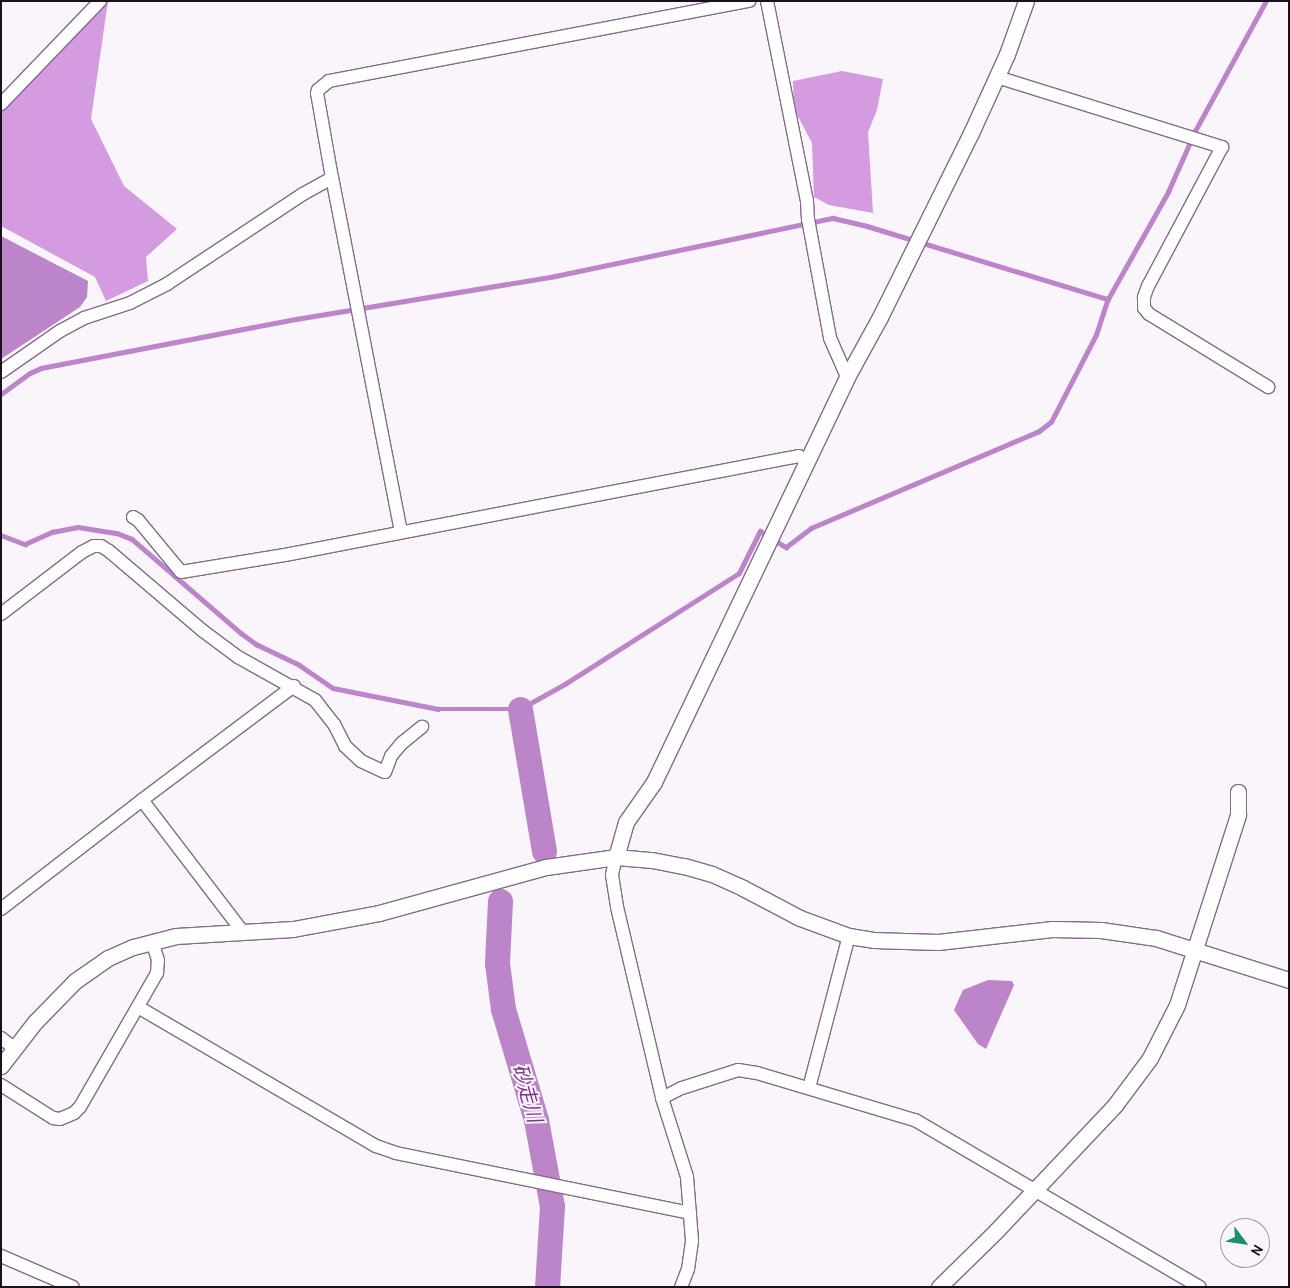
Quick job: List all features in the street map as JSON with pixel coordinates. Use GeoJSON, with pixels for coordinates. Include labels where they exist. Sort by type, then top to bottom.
{"type":"FeatureCollection","features":[{"type":"Feature","properties":{"kind":"street"},"geometry":{"type":"LineString","coordinates":[[1,104],[100,1]]}},
{"type":"Feature","properties":{"kind":"street"},"geometry":{"type":"LineString","coordinates":[[401,532],[317,93],[323,84],[329,81],[750,1]]}},
{"type":"Feature","properties":{"kind":"street"},"geometry":{"type":"LineString","coordinates":[[767,1],[807,201],[809,223],[830,338],[847,377]]}},
{"type":"Feature","properties":{"kind":"street"},"geometry":{"type":"LineString","coordinates":[[682,1287],[688,1269],[692,1241],[688,1176],[662,1098],[617,907],[612,875],[616,857],[626,822],[654,782],[725,629],[770,543],[847,377],[918,241],[997,76],[1026,1]]}},
{"type":"Feature","properties":{"kind":"street"},"geometry":{"type":"LineString","coordinates":[[997,76],[1183,133],[1222,147],[1148,286],[1144,297],[1144,308],[1149,314],[1268,387]]}},
{"type":"Feature","properties":{"kind":"street"},"geometry":{"type":"LineString","coordinates":[[1,372],[60,331],[84,318],[130,303],[167,284],[303,194],[332,178]]}},
{"type":"Feature","properties":{"kind":"street"},"geometry":{"type":"LineString","coordinates":[[133,517],[138,520],[178,576],[799,456],[808,462]]}},
{"type":"Feature","properties":{"kind":"street"},"geometry":{"type":"LineString","coordinates":[[1,614],[82,552],[94,546],[100,546],[109,550],[203,631],[238,657],[294,686],[315,700],[334,724],[352,754],[384,772],[391,756],[402,743],[422,726]]}},
{"type":"Feature","properties":{"kind":"street"},"geometry":{"type":"LineString","coordinates":[[1,909],[294,686]]}},
{"type":"Feature","properties":{"kind":"street"},"geometry":{"type":"LineString","coordinates":[[939,1287],[995,1232],[1034,1188],[1115,1105],[1150,1058],[1167,1029],[1177,1006],[1238,815],[1238,792]]}},
{"type":"Feature","properties":{"kind":"street"},"geometry":{"type":"LineString","coordinates":[[142,800],[243,932]]}},
{"type":"Feature","properties":{"kind":"street"},"geometry":{"type":"LineString","coordinates":[[1,1066],[56,998],[75,981],[108,958],[152,942],[199,933],[293,929],[379,912],[546,867],[616,857],[652,860],[712,874],[800,918],[849,936],[875,940],[920,942],[1052,930],[1101,930],[1156,938],[1195,948],[1289,980]]}},
{"type":"Feature","properties":{"kind":"street"},"geometry":{"type":"LineString","coordinates":[[809,1088],[849,936]]}},
{"type":"Feature","properties":{"kind":"street"},"geometry":{"type":"LineString","coordinates":[[1,1085],[53,1118],[60,1119],[74,1113],[80,1107],[158,970],[158,960],[152,942]]}},
{"type":"Feature","properties":{"kind":"street"},"geometry":{"type":"LineString","coordinates":[[138,1006],[367,1142],[396,1153],[690,1213]]}},
{"type":"Feature","properties":{"kind":"street"},"geometry":{"type":"LineString","coordinates":[[1,1038],[14,1048]]}},
{"type":"Feature","properties":{"kind":"street"},"geometry":{"type":"LineString","coordinates":[[662,1098],[691,1085],[738,1070],[757,1072],[915,1120],[1200,1287]]}},
{"type":"Feature","properties":{"kind":"street"},"geometry":{"type":"LineString","coordinates":[[1,1256],[73,1287]]}},
{"type":"Feature","properties":{"kind":"shaded area"},"geometry":{"type":"Polygon","coordinates":[[[103,1],[108,1],[91,119],[124,186],[177,229],[146,257],[148,281],[106,301],[95,277],[1,226],[1,111],[103,1]]]}},
{"type":"Feature","properties":{"kind":"shaded area"},"geometry":{"type":"Polygon","coordinates":[[[842,71],[883,79],[877,110],[868,132],[873,213],[829,205],[814,197],[812,143],[794,109],[793,81],[842,71]]]}},
{"type":"Feature","properties":{"kind":"shaded area"},"geometry":{"type":"Polygon","coordinates":[[[1,236],[88,281],[87,297],[80,307],[1,359],[1,236]]]}},
{"type":"Feature","properties":{"kind":"shaded area"},"geometry":{"type":"Polygon","coordinates":[[[988,980],[1012,981],[1014,985],[986,1049],[978,1044],[954,1010],[963,990],[988,980]]]}},
{"type":"Feature","properties":{"kind":"waterway"},"geometry":{"type":"LineString","coordinates":[[1,535],[25,544],[52,532],[78,527],[117,533],[132,539],[241,633],[256,644],[298,664],[333,688],[438,709],[520,709],[565,684],[739,573],[760,531],[786,547],[811,528],[1039,431],[1051,422],[1096,335],[1108,299],[1168,192],[1195,131],[1266,1]]}},
{"type":"Feature","properties":{"kind":"waterway"},"geometry":{"type":"LineString","coordinates":[[1,394],[30,373],[41,368],[296,319],[555,276],[833,218],[867,226],[1108,299]]}},
{"type":"Feature","properties":{"kind":"waterway","name":"砂走川"},"geometry":{"type":"LineString","coordinates":[[520,709],[544,851]]}},
{"type":"Feature","properties":{"kind":"waterway","name":"砂走川"},"geometry":{"type":"LineString","coordinates":[[500,901],[497,963],[503,1009],[536,1120],[552,1206],[547,1287]]}}]}
